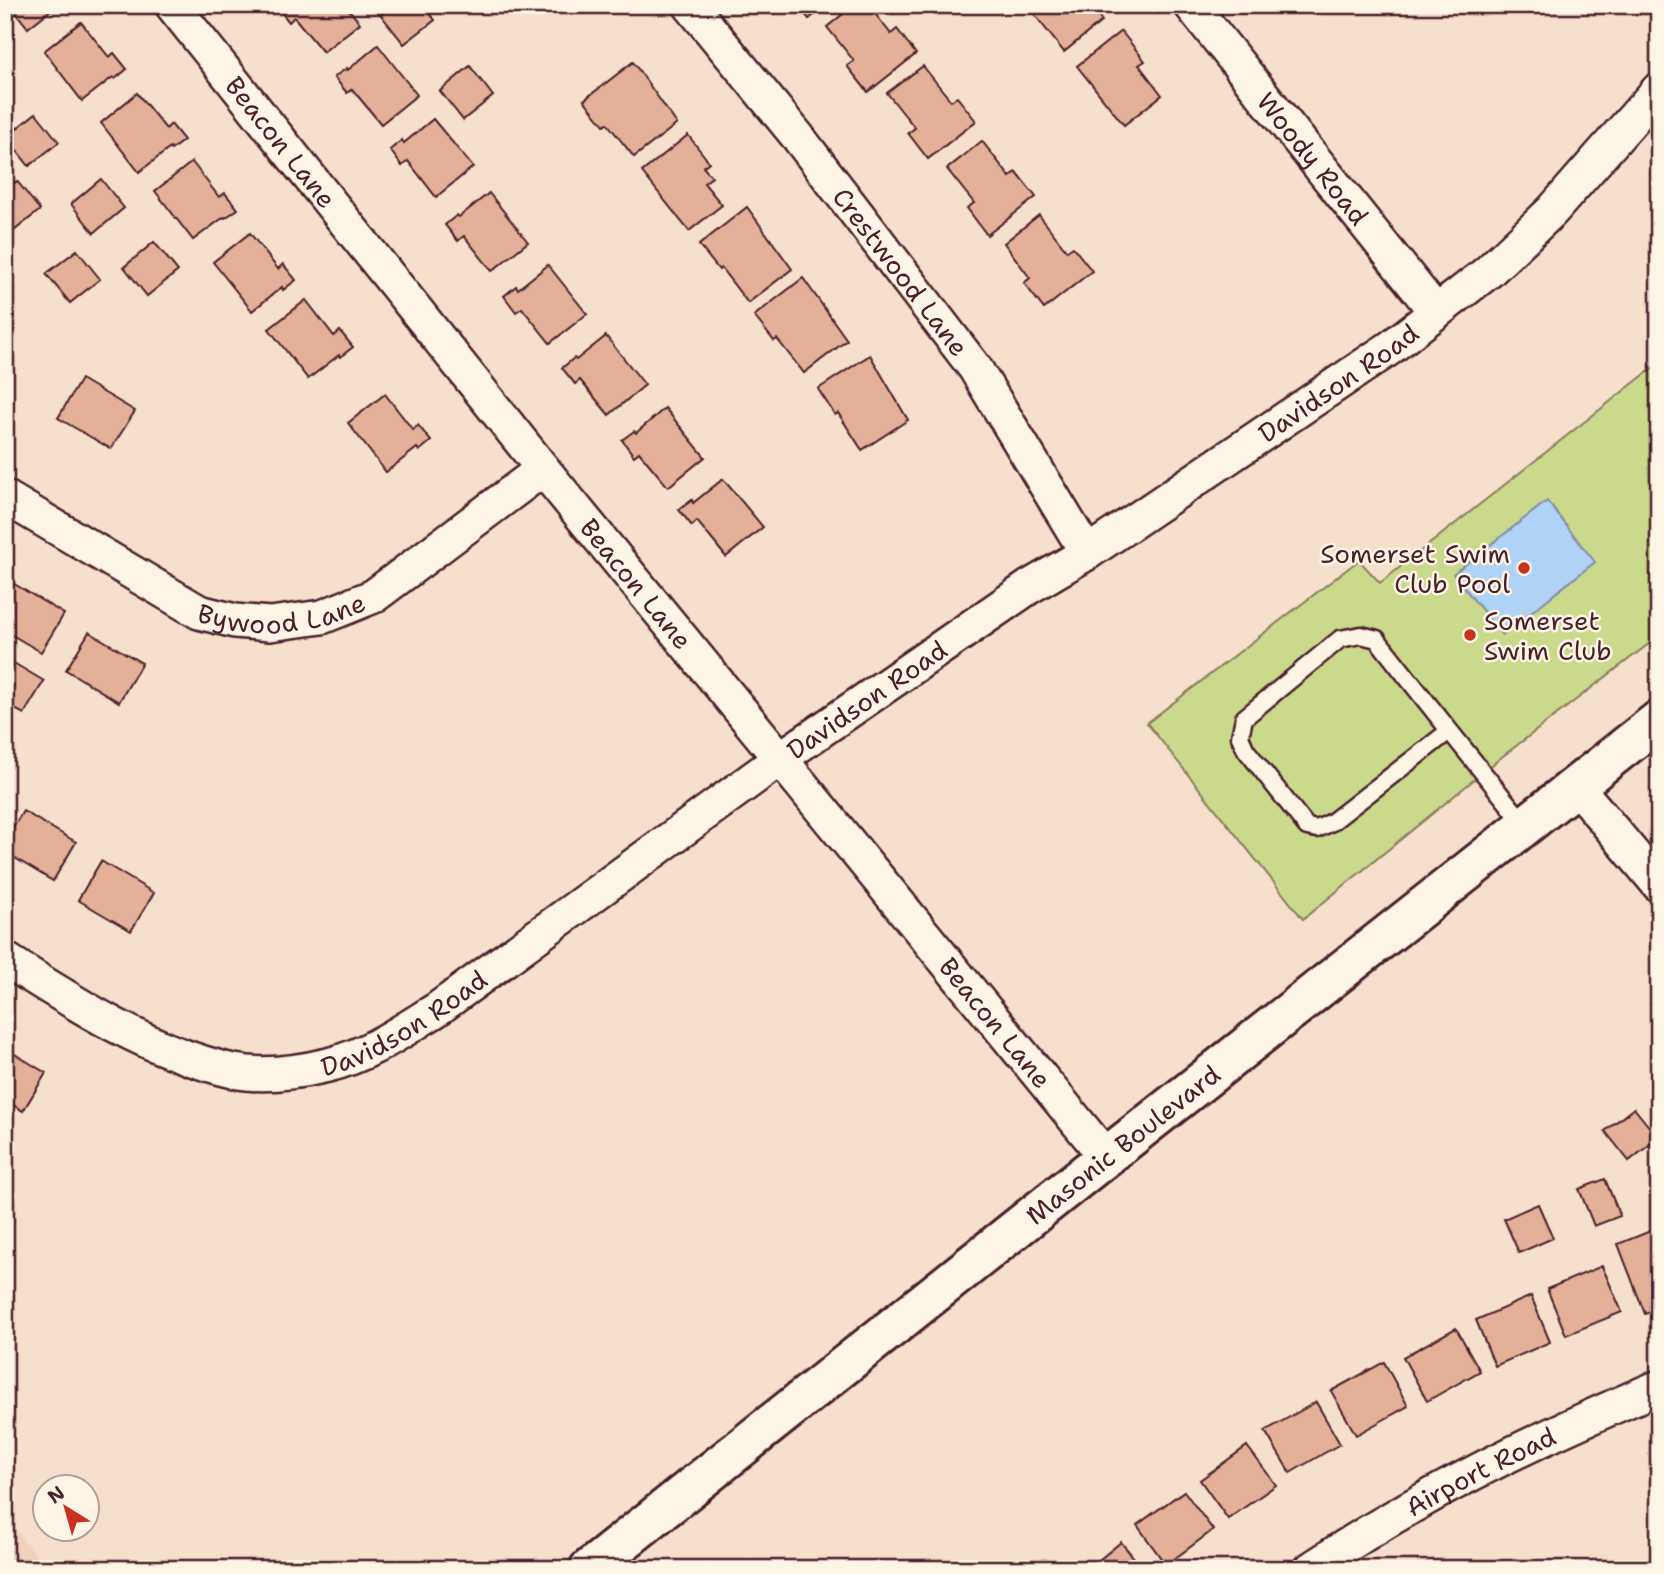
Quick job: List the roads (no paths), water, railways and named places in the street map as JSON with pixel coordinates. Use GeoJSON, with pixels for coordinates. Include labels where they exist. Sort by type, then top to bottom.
{"type":"FeatureCollection","features":[{"type":"Feature","properties":{"kind":"street","name":"Beacon Lane"},"geometry":{"type":"LineString","coordinates":[[172,5],[543,469],[1106,1157]]}},
{"type":"Feature","properties":{"kind":"street","name":"Crestwood Lane"},"geometry":{"type":"LineString","coordinates":[[690,5],[807,148],[975,368],[1087,553]]}},
{"type":"Feature","properties":{"kind":"street","name":"Woody Road"},"geometry":{"type":"LineString","coordinates":[[1191,5],[1436,312]]}},
{"type":"Feature","properties":{"kind":"street","name":"Davidson Road"},"geometry":{"type":"LineString","coordinates":[[5,959],[101,1017],[183,1055],[235,1071],[283,1073],[329,1065],[379,1045],[436,1010],[781,758],[1029,587],[1087,553],[1390,348],[1488,272],[1552,211],[1659,89]]}},
{"type":"Feature","properties":{"kind":"street","name":"Bywood Lane"},"geometry":{"type":"LineString","coordinates":[[5,497],[199,612],[235,621],[271,624],[322,617],[374,596],[543,469]]}},
{"type":"Feature","properties":{"kind":"street","name":"Masonic Boulevard"},"geometry":{"type":"LineString","coordinates":[[589,1569],[1659,720]]}},
{"type":"Feature","properties":{"kind":"street"},"geometry":{"type":"LineString","coordinates":[[1576,786],[1659,885]]}},
{"type":"Feature","properties":{"kind":"street","name":"Airport Road"},"geometry":{"type":"LineString","coordinates":[[1311,1569],[1405,1509],[1487,1464],[1570,1424],[1659,1387]]}},
{"type":"Feature","properties":{"kind":"lane"},"geometry":{"type":"LineString","coordinates":[[1450,730],[1332,822],[1317,829],[1307,827],[1246,750],[1240,737],[1244,718],[1340,639],[1361,635],[1377,639],[1450,730],[1526,826]]}},
{"type":"Feature","properties":{"kind":"water","name":"Somerset Swim Club Pool"},"geometry":{"type":"Polygon","coordinates":[[[1547,501],[1595,562],[1502,635],[1453,574],[1547,501]]]}},
{"type":"Feature","properties":{"kind":"place","name":"Somerset Swim Club Pool"},"geometry":{"type":"Point","coordinates":[1524,568]}},
{"type":"Feature","properties":{"kind":"place","name":"Somerset Swim Club"},"geometry":{"type":"Point","coordinates":[1470,635]}}]}
